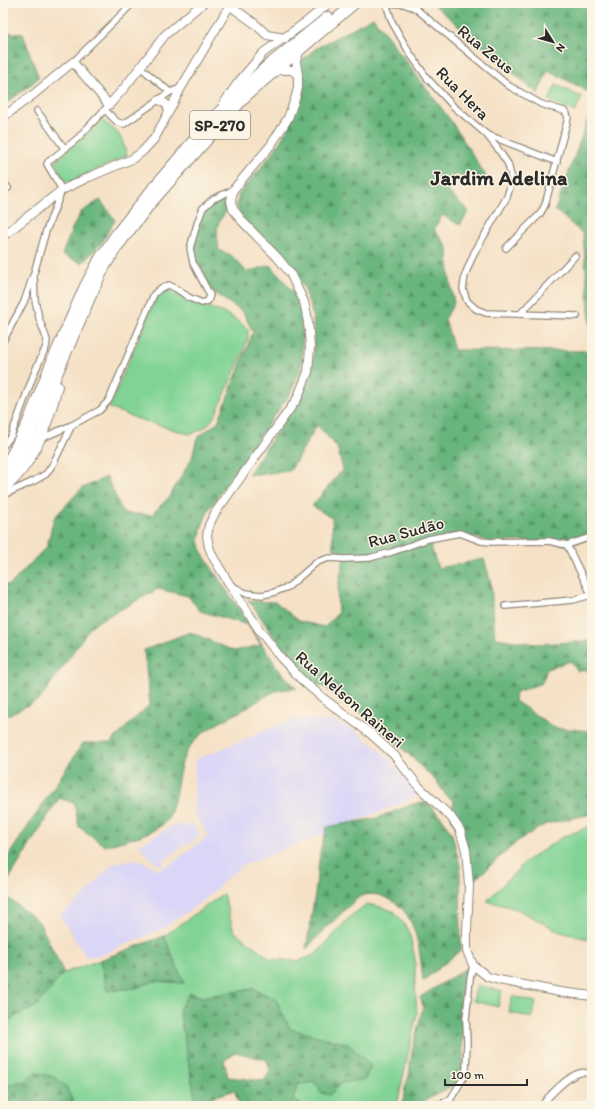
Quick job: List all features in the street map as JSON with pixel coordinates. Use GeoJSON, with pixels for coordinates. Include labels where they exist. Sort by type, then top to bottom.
{"type":"FeatureCollection","features":[{"type":"Feature","properties":{"kind":"highway","name":"SP-270"},"geometry":{"type":"LineString","coordinates":[[3,467],[9,460],[22,436],[50,366],[82,293],[100,258],[117,233],[210,121],[266,67],[346,3]]}},
{"type":"Feature","properties":{"kind":"highway","name":"SP-270"},"geometry":{"type":"LineString","coordinates":[[3,479],[18,460],[28,441],[92,293],[105,266],[117,248],[151,203],[246,96],[355,3]]}},
{"type":"Feature","properties":{"kind":"highway"},"geometry":{"type":"LineString","coordinates":[[3,489],[22,468],[40,439],[49,415],[64,357]]}},
{"type":"Feature","properties":{"kind":"main road"},"geometry":{"type":"LineString","coordinates":[[3,117],[73,62],[107,108],[165,36],[203,3]]}},
{"type":"Feature","properties":{"kind":"main road"},"geometry":{"type":"LineString","coordinates":[[210,121],[237,84],[263,53],[330,3]]}},
{"type":"Feature","properties":{"kind":"main road"},"geometry":{"type":"LineString","coordinates":[[3,236],[62,190],[132,159],[142,152],[154,139],[228,4],[254,23],[267,35],[285,38]]}},
{"type":"Feature","properties":{"kind":"main road"},"geometry":{"type":"LineString","coordinates":[[267,35],[268,49]]}},
{"type":"Feature","properties":{"kind":"main road"},"geometry":{"type":"LineString","coordinates":[[233,190],[271,145],[288,118],[298,88],[296,61],[299,52]]}},
{"type":"Feature","properties":{"kind":"main road"},"geometry":{"type":"LineString","coordinates":[[277,70],[292,70],[298,75]]}},
{"type":"Feature","properties":{"kind":"main road"},"geometry":{"type":"LineString","coordinates":[[158,100],[164,102],[168,106],[169,111]]}},
{"type":"Feature","properties":{"kind":"main road","name":"Rua Nelson Raineri"},"geometry":{"type":"LineString","coordinates":[[233,190],[231,201],[233,209],[249,229],[278,258],[290,273],[304,302],[307,315],[310,348],[308,372],[297,399],[215,513],[209,525],[207,536],[209,547],[213,557],[230,585],[260,631],[281,658],[303,681],[324,699],[371,734],[394,755],[419,787],[451,817],[460,830],[466,850],[469,885],[467,951],[473,965]]}},
{"type":"Feature","properties":{"kind":"main road"},"geometry":{"type":"LineString","coordinates":[[473,965],[488,977],[499,980],[560,992],[592,996]]}},
{"type":"Feature","properties":{"kind":"street"},"geometry":{"type":"LineString","coordinates":[[73,62],[133,3]]}},
{"type":"Feature","properties":{"kind":"street","name":"Rua Zeus"},"geometry":{"type":"LineString","coordinates":[[386,3],[404,4],[415,8],[509,86],[541,104],[564,111],[568,118],[557,162]]}},
{"type":"Feature","properties":{"kind":"street","name":"Rua Hera"},"geometry":{"type":"LineString","coordinates":[[386,3],[392,22],[409,52],[427,78],[453,106],[486,134],[557,162]]}},
{"type":"Feature","properties":{"kind":"street"},"geometry":{"type":"LineString","coordinates":[[140,67],[170,92]]}},
{"type":"Feature","properties":{"kind":"street"},"geometry":{"type":"LineString","coordinates":[[4,338],[24,302],[46,231],[62,190],[47,164],[48,162],[78,138],[107,108],[117,122],[124,124],[170,92],[181,88]]}},
{"type":"Feature","properties":{"kind":"street"},"geometry":{"type":"LineString","coordinates":[[37,111],[65,148]]}},
{"type":"Feature","properties":{"kind":"street"},"geometry":{"type":"LineString","coordinates":[[486,134],[508,164],[512,180],[507,197],[472,258],[465,275],[463,289],[467,301],[476,309],[486,313],[577,316]]}},
{"type":"Feature","properties":{"kind":"street"},"geometry":{"type":"LineString","coordinates":[[506,248],[540,214],[545,205],[557,162]]}},
{"type":"Feature","properties":{"kind":"street"},"geometry":{"type":"LineString","coordinates":[[3,181],[8,188]]}},
{"type":"Feature","properties":{"kind":"street"},"geometry":{"type":"LineString","coordinates":[[40,439],[72,425],[100,410],[109,400],[154,294],[160,288],[169,285],[190,298],[202,303],[208,301],[210,295],[193,262],[190,248],[203,208],[213,199],[233,190]]}},
{"type":"Feature","properties":{"kind":"street"},"geometry":{"type":"LineString","coordinates":[[520,314],[575,256]]}},
{"type":"Feature","properties":{"kind":"street"},"geometry":{"type":"LineString","coordinates":[[3,446],[11,436],[35,371],[46,348],[47,340],[39,318],[35,300],[34,273]]}},
{"type":"Feature","properties":{"kind":"street"},"geometry":{"type":"LineString","coordinates":[[3,495],[46,474],[53,464],[72,425]]}},
{"type":"Feature","properties":{"kind":"street","name":"Rua Sudão"},"geometry":{"type":"LineString","coordinates":[[230,585],[245,593],[262,595],[272,593],[288,587],[317,562],[329,558],[368,558],[392,552],[428,539],[460,533],[481,541],[549,541],[567,545]]}},
{"type":"Feature","properties":{"kind":"street"},"geometry":{"type":"LineString","coordinates":[[505,606],[573,600],[592,596],[567,545],[592,538]]}},
{"type":"Feature","properties":{"kind":"street"},"geometry":{"type":"LineString","coordinates":[[435,1106],[450,1103],[464,1077],[466,1070],[466,1019],[473,965]]}},
{"type":"Feature","properties":{"kind":"street"},"geometry":{"type":"LineString","coordinates":[[542,1106],[558,1088],[579,1073],[592,1075]]}},
{"type":"Feature","properties":{"kind":"shaded area"},"geometry":{"type":"Polygon","coordinates":[[[293,719],[332,721],[353,729],[381,751],[420,793],[402,803],[241,866],[204,900],[162,929],[101,955],[86,957],[60,915],[84,896],[112,864],[137,859],[160,870],[164,868],[152,860],[139,845],[176,824],[184,826],[185,828],[191,823],[201,835],[162,862],[164,867],[174,862],[208,836],[194,812],[195,760],[293,719]]]}},
{"type":"Feature","properties":{"kind":"green space"},"geometry":{"type":"Polygon","coordinates":[[[432,3],[592,3],[592,94],[548,70],[538,94],[432,3]]]}},
{"type":"Feature","properties":{"kind":"green space"},"geometry":{"type":"Polygon","coordinates":[[[373,17],[451,121],[486,176],[470,183],[457,174],[447,183],[448,192],[469,211],[460,225],[442,215],[434,229],[448,248],[449,275],[454,303],[445,319],[454,350],[592,351],[592,538],[567,545],[549,541],[491,542],[460,533],[429,541],[438,568],[484,559],[491,583],[495,638],[537,644],[592,641],[592,670],[577,671],[571,661],[547,669],[542,683],[516,692],[515,701],[555,728],[592,731],[592,814],[546,824],[519,840],[469,885],[466,850],[451,817],[454,801],[446,795],[436,781],[407,753],[358,710],[342,701],[324,687],[310,680],[289,658],[248,599],[251,601],[276,602],[299,621],[325,627],[338,613],[338,586],[344,559],[333,548],[332,518],[312,506],[343,469],[337,447],[317,425],[290,471],[248,475],[302,394],[312,375],[314,355],[313,316],[304,287],[286,261],[251,230],[238,210],[237,203],[239,194],[275,150],[289,127],[295,111],[299,63],[315,49],[373,17]]]}},
{"type":"Feature","properties":{"kind":"green space"},"geometry":{"type":"Polygon","coordinates":[[[3,32],[23,34],[39,78],[3,106],[3,32]]]}},
{"type":"Feature","properties":{"kind":"green space"},"geometry":{"type":"Polygon","coordinates":[[[556,85],[582,97],[575,112],[549,100],[556,85]]]}},
{"type":"Feature","properties":{"kind":"green space"},"geometry":{"type":"Polygon","coordinates":[[[592,108],[592,348],[583,234],[555,210],[592,108]]]}},
{"type":"Feature","properties":{"kind":"green space"},"geometry":{"type":"Polygon","coordinates":[[[102,120],[113,128],[119,135],[127,155],[74,181],[64,182],[56,163],[57,160],[102,120]]]}},
{"type":"Feature","properties":{"kind":"green space"},"geometry":{"type":"Polygon","coordinates":[[[222,197],[226,212],[218,225],[217,230],[219,250],[231,255],[247,272],[271,265],[293,292],[302,316],[301,369],[291,392],[209,509],[202,526],[199,540],[202,553],[277,667],[297,688],[279,690],[272,693],[220,722],[195,740],[181,764],[170,815],[162,825],[147,833],[105,846],[79,827],[74,803],[59,798],[3,889],[3,864],[83,743],[110,743],[150,704],[144,650],[190,632],[234,651],[261,645],[248,625],[200,611],[188,596],[158,589],[92,625],[40,699],[3,718],[3,584],[10,585],[47,546],[54,518],[82,488],[107,477],[123,513],[151,515],[169,497],[192,458],[197,438],[218,422],[253,332],[243,312],[208,289],[194,263],[191,249],[204,208],[214,199],[222,197]]]}},
{"type":"Feature","properties":{"kind":"green space"},"geometry":{"type":"Polygon","coordinates":[[[100,200],[115,220],[101,244],[82,263],[62,255],[72,229],[81,212],[100,200]]]}},
{"type":"Feature","properties":{"kind":"green space"},"geometry":{"type":"Polygon","coordinates":[[[165,290],[223,313],[235,319],[248,329],[248,338],[241,357],[216,414],[208,425],[199,431],[189,434],[138,419],[109,408],[157,295],[165,290]]]}},
{"type":"Feature","properties":{"kind":"green space"},"geometry":{"type":"Polygon","coordinates":[[[416,803],[428,803],[443,819],[452,834],[460,865],[461,950],[423,981],[415,932],[404,911],[395,903],[381,896],[370,894],[356,899],[306,949],[320,852],[327,827],[377,818],[416,803]]]}},
{"type":"Feature","properties":{"kind":"green space"},"geometry":{"type":"Polygon","coordinates":[[[592,825],[592,940],[560,932],[517,909],[487,901],[525,862],[561,838],[592,825]]]}},
{"type":"Feature","properties":{"kind":"green space"},"geometry":{"type":"Polygon","coordinates":[[[3,894],[39,922],[64,973],[36,1006],[3,1023],[3,894]]]}},
{"type":"Feature","properties":{"kind":"green space"},"geometry":{"type":"Polygon","coordinates":[[[223,894],[234,931],[271,959],[298,961],[315,955],[352,915],[367,904],[395,912],[409,931],[415,959],[417,1013],[397,1106],[303,1106],[293,1099],[298,1084],[315,1082],[330,1095],[341,1083],[365,1079],[348,1044],[290,1029],[276,1000],[254,989],[203,997],[190,993],[179,1009],[196,1103],[184,1106],[80,1106],[73,1102],[66,1086],[24,1081],[9,1085],[3,1091],[3,1023],[36,1006],[64,973],[100,960],[107,991],[136,988],[154,981],[184,983],[164,936],[223,894]]]}},
{"type":"Feature","properties":{"kind":"green space"},"geometry":{"type":"Polygon","coordinates":[[[164,936],[184,983],[154,981],[136,988],[107,991],[100,960],[164,936]]]}},
{"type":"Feature","properties":{"kind":"green space"},"geometry":{"type":"Polygon","coordinates":[[[468,967],[462,989],[462,1071],[454,1085],[415,1106],[402,1106],[409,1075],[412,1051],[423,1006],[420,997],[468,967]]]}},
{"type":"Feature","properties":{"kind":"green space"},"geometry":{"type":"Polygon","coordinates":[[[477,985],[502,991],[498,1007],[473,1001],[477,985]]]}},
{"type":"Feature","properties":{"kind":"green space"},"geometry":{"type":"Polygon","coordinates":[[[254,989],[276,1000],[290,1029],[348,1044],[371,1066],[365,1079],[341,1083],[330,1095],[321,1093],[315,1082],[298,1084],[293,1099],[303,1106],[240,1106],[234,1090],[196,1103],[179,1009],[190,993],[203,997],[254,989]],[[235,1052],[224,1061],[228,1077],[264,1081],[270,1071],[267,1060],[235,1052]]]}},
{"type":"Feature","properties":{"kind":"green space"},"geometry":{"type":"Polygon","coordinates":[[[512,996],[536,1002],[532,1018],[509,1012],[512,996]]]}},
{"type":"Feature","properties":{"kind":"green space"},"geometry":{"type":"Polygon","coordinates":[[[35,1072],[54,1077],[66,1086],[73,1102],[55,1104],[53,1106],[3,1106],[3,1091],[9,1085],[24,1081],[35,1072]]]}},
{"type":"Feature","properties":{"kind":"district","name":"Jardim Adelina"},"geometry":{"type":"Point","coordinates":[499,178]}}]}
